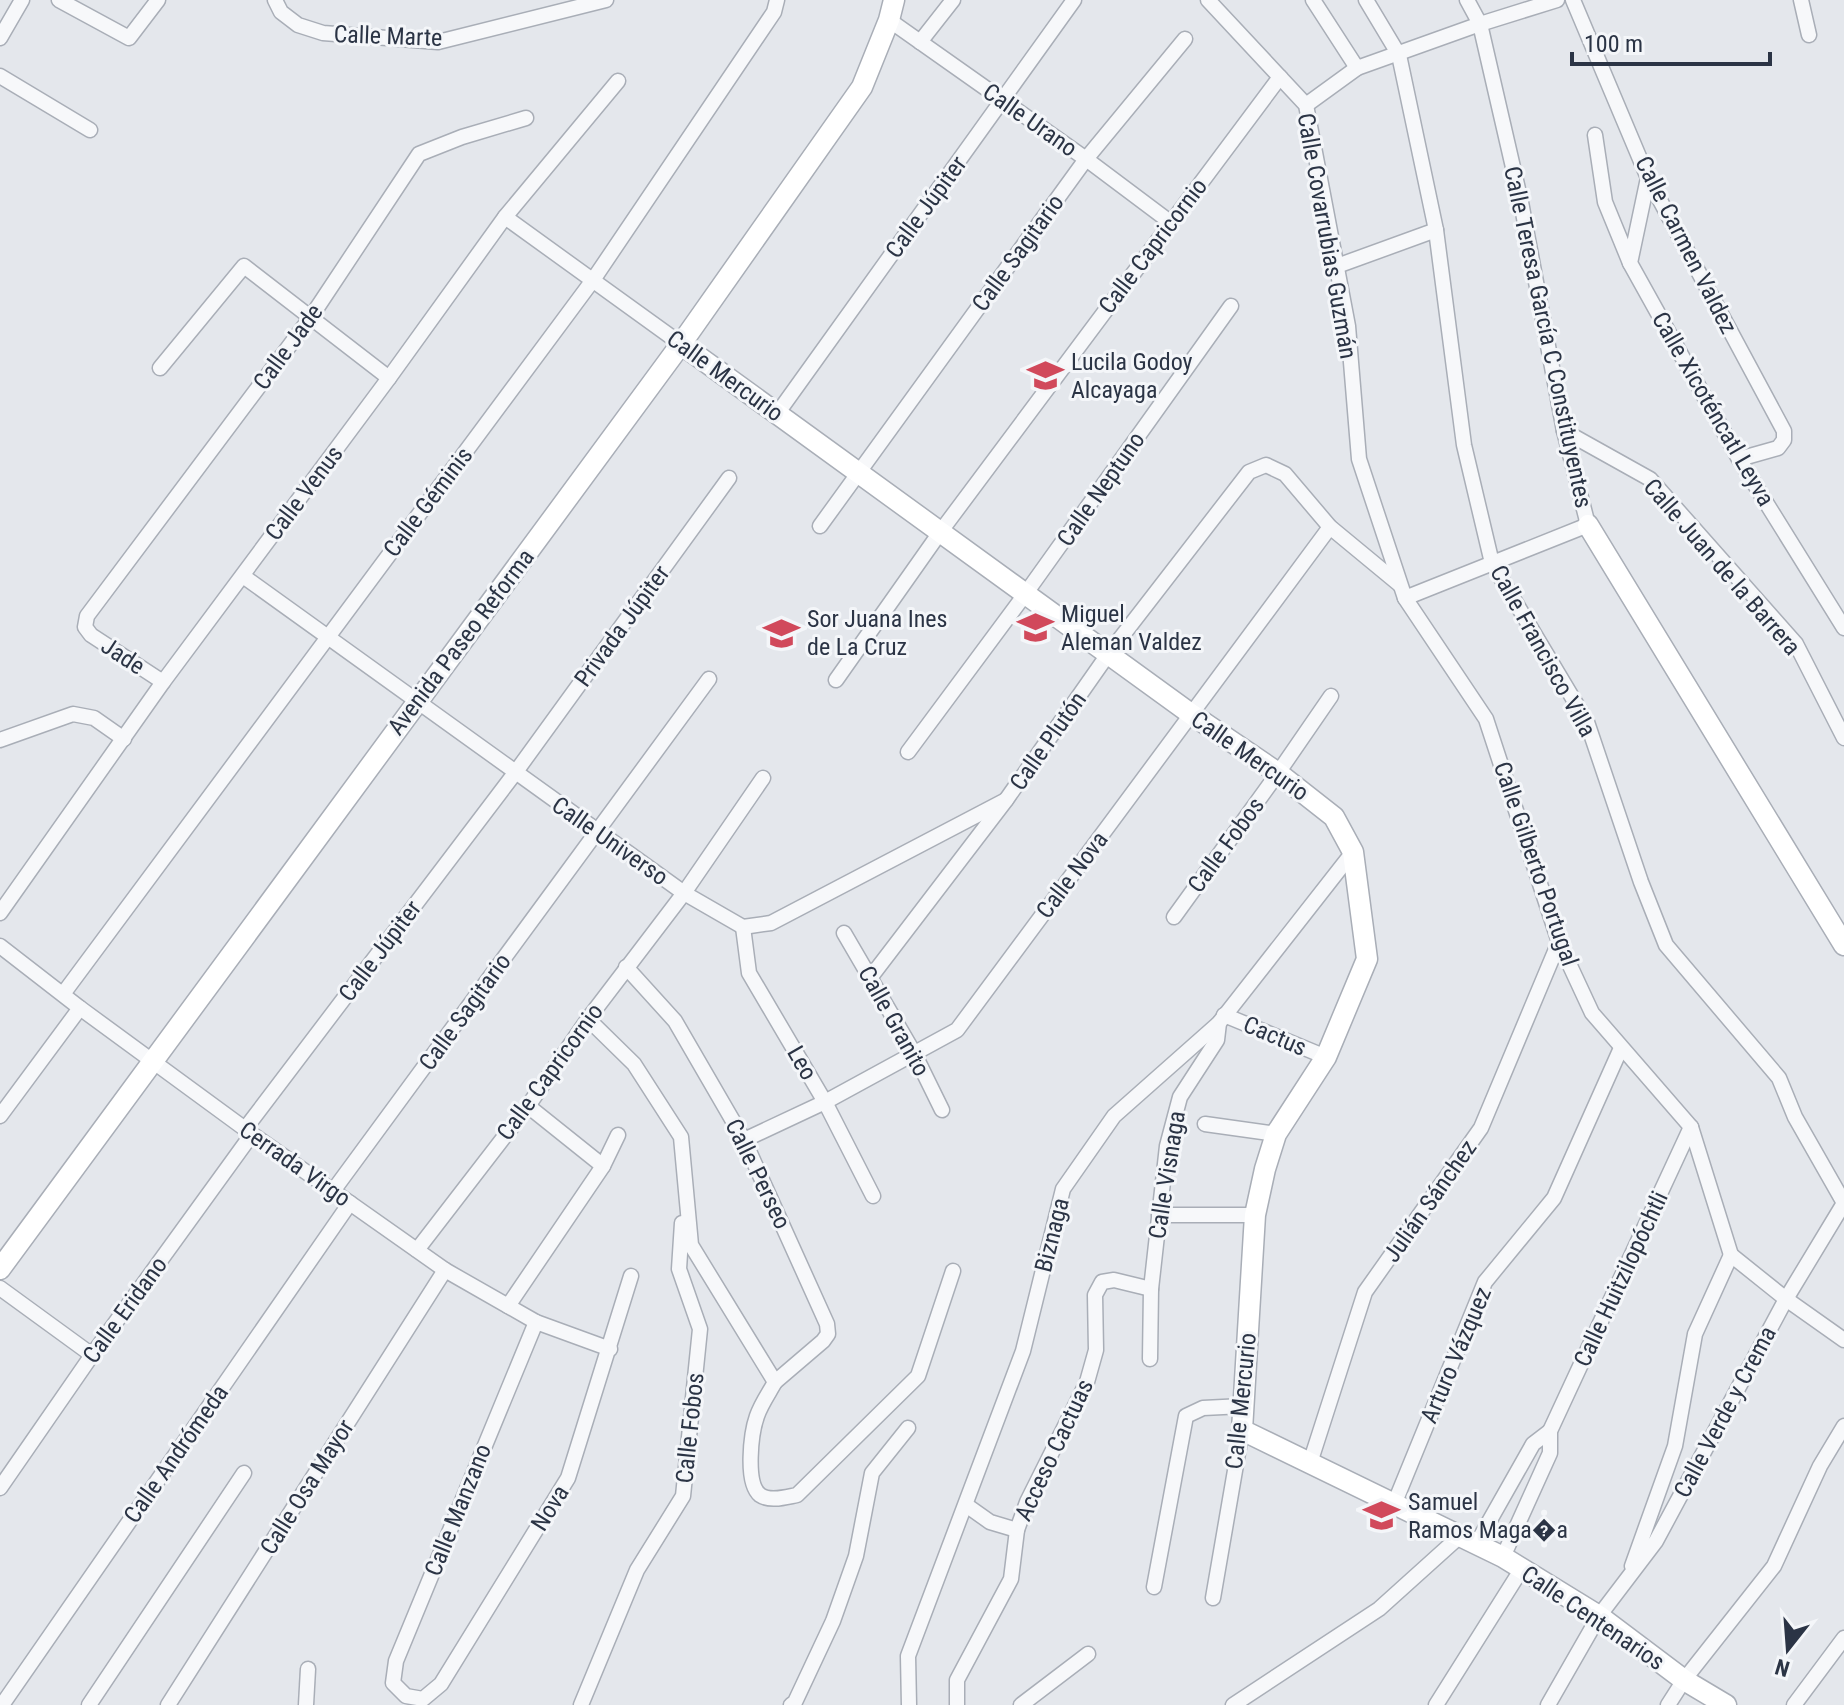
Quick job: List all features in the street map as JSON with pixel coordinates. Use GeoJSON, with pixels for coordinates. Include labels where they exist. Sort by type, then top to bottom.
{"type":"FeatureCollection","features":[{"type":"Feature","properties":{"kind":"street"},"geometry":{"type":"LineString","coordinates":[[0,38],[22,0]]}},
{"type":"Feature","properties":{"kind":"street"},"geometry":{"type":"LineString","coordinates":[[59,0],[129,38],[158,0]]}},
{"type":"Feature","properties":{"kind":"street","name":"Calle Marte"},"geometry":{"type":"LineString","coordinates":[[275,0],[281,12],[298,25],[323,33],[438,42],[606,0]]}},
{"type":"Feature","properties":{"kind":"street","name":"Calle Géminis"},"geometry":{"type":"LineString","coordinates":[[63,994],[593,280],[774,12],[777,0]]}},
{"type":"Feature","properties":{"kind":"street"},"geometry":{"type":"LineString","coordinates":[[920,42],[953,0]]}},
{"type":"Feature","properties":{"kind":"street","name":"Calle Júpiter"},"geometry":{"type":"LineString","coordinates":[[777,414],[1074,0]]}},
{"type":"Feature","properties":{"kind":"street","name":"Calle Covarrubias Guzmán"},"geometry":{"type":"LineString","coordinates":[[1208,0],[1306,105],[1348,326],[1359,459],[1402,592]]}},
{"type":"Feature","properties":{"kind":"street"},"geometry":{"type":"LineString","coordinates":[[1313,0],[1357,68]]}},
{"type":"Feature","properties":{"kind":"street","name":"Calle Francisco Villa"},"geometry":{"type":"LineString","coordinates":[[1366,0],[1399,55],[1436,230],[1464,445],[1492,563],[1587,722],[1641,882],[1666,945],[1779,1078],[1795,1117],[1844,1203]]}},
{"type":"Feature","properties":{"kind":"street","name":"Calle Teresa García C Constituyentes"},"geometry":{"type":"LineString","coordinates":[[1467,0],[1480,24],[1521,202],[1564,431],[1588,525],[1844,945]]}},
{"type":"Feature","properties":{"kind":"street"},"geometry":{"type":"LineString","coordinates":[[1306,105],[1357,68],[1557,0]]}},
{"type":"Feature","properties":{"kind":"street","name":"Calle Carmen Valdez"},"geometry":{"type":"LineString","coordinates":[[1573,0],[1648,178],[1784,431],[1784,440],[1778,448],[1739,459]]}},
{"type":"Feature","properties":{"kind":"street"},"geometry":{"type":"LineString","coordinates":[[1801,0],[1809,35]]}},
{"type":"Feature","properties":{"kind":"street","name":"Calle Urano"},"geometry":{"type":"LineString","coordinates":[[891,10],[920,42],[1170,222]]}},
{"type":"Feature","properties":{"kind":"street","name":"Avenida Paseo Reforma"},"geometry":{"type":"LineString","coordinates":[[0,1269],[681,344],[862,87],[891,10]]}},
{"type":"Feature","properties":{"kind":"street","name":"Calle Sagitario"},"geometry":{"type":"LineString","coordinates":[[820,526],[1086,159],[1185,39]]}},
{"type":"Feature","properties":{"kind":"street"},"geometry":{"type":"LineString","coordinates":[[0,76],[90,130]]}},
{"type":"Feature","properties":{"kind":"street","name":"Calle Capricornio"},"geometry":{"type":"LineString","coordinates":[[836,680],[941,531],[1280,77]]}},
{"type":"Feature","properties":{"kind":"street","name":"Calle Venus"},"geometry":{"type":"LineString","coordinates":[[0,913],[163,682],[505,217],[618,81]]}},
{"type":"Feature","properties":{"kind":"street","name":"Calle Jade"},"geometry":{"type":"LineString","coordinates":[[85,627],[87,616],[311,317],[419,154],[462,137],[526,118]]}},
{"type":"Feature","properties":{"kind":"street","name":"Calle Xicoténcatl Leyva"},"geometry":{"type":"LineString","coordinates":[[1595,135],[1605,202],[1630,263],[1739,459],[1844,628]]}},
{"type":"Feature","properties":{"kind":"street"},"geometry":{"type":"LineString","coordinates":[[1630,263],[1648,178]]}},
{"type":"Feature","properties":{"kind":"street","name":"Calle Mercurio"},"geometry":{"type":"LineString","coordinates":[[505,217],[1191,714],[1278,773],[1334,817],[1353,852],[1367,959],[1326,1057],[1276,1134],[1265,1169],[1255,1215],[1242,1430],[1213,1598]]}},
{"type":"Feature","properties":{"kind":"street"},"geometry":{"type":"LineString","coordinates":[[1337,266],[1436,230]]}},
{"type":"Feature","properties":{"kind":"street"},"geometry":{"type":"LineString","coordinates":[[160,368],[244,266],[389,378]]}},
{"type":"Feature","properties":{"kind":"street","name":"Calle Neptuno"},"geometry":{"type":"LineString","coordinates":[[908,752],[1231,306]]}},
{"type":"Feature","properties":{"kind":"street","name":"Calle Juan de la Barrera"},"geometry":{"type":"LineString","coordinates":[[1564,431],[1650,479],[1796,644],[1844,738]]}},
{"type":"Feature","properties":{"kind":"street","name":"Calle Plutón"},"geometry":{"type":"LineString","coordinates":[[870,978],[1006,800],[1109,653],[1249,472],[1266,465],[1285,474],[1330,527],[1402,592]]}},
{"type":"Feature","properties":{"kind":"street","name":"Privada Júpiter"},"geometry":{"type":"LineString","coordinates":[[515,773],[729,478]]}},
{"type":"Feature","properties":{"kind":"street"},"geometry":{"type":"LineString","coordinates":[[1402,592],[1492,563],[1588,525]]}},
{"type":"Feature","properties":{"kind":"street","name":"Calle Nova"},"geometry":{"type":"LineString","coordinates":[[744,1140],[825,1102],[957,1030],[1330,527]]}},
{"type":"Feature","properties":{"kind":"street","name":"Calle Universo"},"geometry":{"type":"LineString","coordinates":[[243,576],[597,832],[684,893],[743,927]]}},
{"type":"Feature","properties":{"kind":"street","name":"Calle Gilberto Portugal"},"geometry":{"type":"LineString","coordinates":[[1402,592],[1486,719],[1559,942],[1592,1013],[1691,1127],[1731,1255]]}},
{"type":"Feature","properties":{"kind":"street","name":"Jade"},"geometry":{"type":"LineString","coordinates":[[85,627],[91,635],[163,682]]}},
{"type":"Feature","properties":{"kind":"street","name":"Calle Sagitario"},"geometry":{"type":"LineString","coordinates":[[333,1191],[709,679]]}},
{"type":"Feature","properties":{"kind":"street","name":"Calle Fobos"},"geometry":{"type":"LineString","coordinates":[[1174,917],[1331,696]]}},
{"type":"Feature","properties":{"kind":"street"},"geometry":{"type":"LineString","coordinates":[[0,740],[73,714],[94,718],[124,739]]}},
{"type":"Feature","properties":{"kind":"street","name":"Calle Júpiter"},"geometry":{"type":"LineString","coordinates":[[249,1132],[515,773]]}},
{"type":"Feature","properties":{"kind":"street","name":"Calle Capricornio"},"geometry":{"type":"LineString","coordinates":[[417,1250],[528,1106],[626,967],[684,893],[763,778]]}},
{"type":"Feature","properties":{"kind":"street"},"geometry":{"type":"LineString","coordinates":[[743,927],[771,923],[1006,800]]}},
{"type":"Feature","properties":{"kind":"street","name":"Biznaga"},"geometry":{"type":"LineString","coordinates":[[909,1705],[908,1656],[1023,1351],[1063,1189],[1114,1116],[1221,1019],[1353,852]]}},
{"type":"Feature","properties":{"kind":"street","name":"Leo"},"geometry":{"type":"LineString","coordinates":[[743,927],[749,973],[825,1102],[873,1196]]}},
{"type":"Feature","properties":{"kind":"street","name":"Calle Granito"},"geometry":{"type":"LineString","coordinates":[[844,933],[914,1053],[942,1110]]}},
{"type":"Feature","properties":{"kind":"street","name":"Julián Sánchez"},"geometry":{"type":"LineString","coordinates":[[1310,1463],[1365,1292],[1481,1128],[1559,942]]}},
{"type":"Feature","properties":{"kind":"street"},"geometry":{"type":"LineString","coordinates":[[0,966],[5,950]]}},
{"type":"Feature","properties":{"kind":"street","name":"Cerrada Virgo"},"geometry":{"type":"LineString","coordinates":[[5,950],[249,1132],[445,1270],[536,1322],[610,1349]]}},
{"type":"Feature","properties":{"kind":"street","name":"Calle Perseo"},"geometry":{"type":"LineString","coordinates":[[626,967],[675,1021],[744,1140],[827,1324],[828,1334],[823,1341],[775,1382]]}},
{"type":"Feature","properties":{"kind":"street"},"geometry":{"type":"LineString","coordinates":[[0,1116],[80,1008]]}},
{"type":"Feature","properties":{"kind":"street"},"geometry":{"type":"LineString","coordinates":[[588,1019],[634,1064],[681,1137],[691,1245],[775,1382],[757,1416],[751,1459],[751,1482],[761,1495],[775,1499],[797,1495],[918,1376],[953,1271]]}},
{"type":"Feature","properties":{"kind":"street","name":"Cactus"},"geometry":{"type":"LineString","coordinates":[[1221,1019],[1326,1057]]}},
{"type":"Feature","properties":{"kind":"street","name":"Calle Visnaga"},"geometry":{"type":"LineString","coordinates":[[1150,1359],[1151,1289],[1167,1146],[1180,1097],[1217,1040],[1221,1019]]}},
{"type":"Feature","properties":{"kind":"street","name":"Arturo Vázquez"},"geometry":{"type":"LineString","coordinates":[[1395,1502],[1485,1282],[1554,1198],[1621,1048]]}},
{"type":"Feature","properties":{"kind":"street"},"geometry":{"type":"LineString","coordinates":[[528,1106],[603,1166]]}},
{"type":"Feature","properties":{"kind":"street"},"geometry":{"type":"LineString","coordinates":[[1205,1124],[1276,1134]]}},
{"type":"Feature","properties":{"kind":"street","name":"Calle Huitzilopóchtli"},"geometry":{"type":"LineString","coordinates":[[1503,1557],[1550,1453],[1550,1431],[1691,1127]]}},
{"type":"Feature","properties":{"kind":"street","name":"Calle Eridano"},"geometry":{"type":"LineString","coordinates":[[0,1488],[249,1132]]}},
{"type":"Feature","properties":{"kind":"street"},"geometry":{"type":"LineString","coordinates":[[508,1306],[603,1166],[618,1135]]}},
{"type":"Feature","properties":{"kind":"street","name":"Calle Fobos"},"geometry":{"type":"LineString","coordinates":[[581,1705],[637,1570],[683,1496],[700,1329],[679,1269],[685,1178]]}},
{"type":"Feature","properties":{"kind":"street","name":"Calle Andrómeda"},"geometry":{"type":"LineString","coordinates":[[2,1705],[350,1203]]}},
{"type":"Feature","properties":{"kind":"street","name":"Calle Verde y Crema"},"geometry":{"type":"LineString","coordinates":[[1548,1705],[1599,1616],[1656,1541],[1786,1299],[1844,1203]]}},
{"type":"Feature","properties":{"kind":"street"},"geometry":{"type":"LineString","coordinates":[[1159,1215],[1255,1215]]}},
{"type":"Feature","properties":{"kind":"street"},"geometry":{"type":"LineString","coordinates":[[1627,1579],[1675,1446],[1695,1334],[1731,1255],[1844,1340]]}},
{"type":"Feature","properties":{"kind":"street","name":"Calle Osa Mayor"},"geometry":{"type":"LineString","coordinates":[[168,1705],[445,1270]]}},
{"type":"Feature","properties":{"kind":"street","name":"Nova"},"geometry":{"type":"LineString","coordinates":[[406,1696],[423,1699],[441,1684],[568,1478],[631,1276]]}},
{"type":"Feature","properties":{"kind":"street","name":"Acceso Cactuas"},"geometry":{"type":"LineString","coordinates":[[957,1705],[957,1680],[1011,1579],[1017,1530],[1027,1502],[1087,1382],[1096,1350],[1095,1295],[1102,1282],[1114,1280],[1151,1289]]}},
{"type":"Feature","properties":{"kind":"street"},"geometry":{"type":"LineString","coordinates":[[0,1288],[92,1355]]}},
{"type":"Feature","properties":{"kind":"street","name":"Calle Manzano"},"geometry":{"type":"LineString","coordinates":[[406,1696],[393,1683],[396,1661],[536,1322]]}},
{"type":"Feature","properties":{"kind":"street"},"geometry":{"type":"LineString","coordinates":[[1154,1587],[1186,1416],[1203,1408],[1243,1406]]}},
{"type":"Feature","properties":{"kind":"street"},"geometry":{"type":"LineString","coordinates":[[1668,1705],[1684,1680],[1774,1566],[1820,1466],[1844,1426]]}},
{"type":"Feature","properties":{"kind":"street"},"geometry":{"type":"LineString","coordinates":[[791,1705],[833,1621],[856,1556],[872,1473],[908,1428]]}},
{"type":"Feature","properties":{"kind":"street","name":"Calle Centenarios"},"geometry":{"type":"LineString","coordinates":[[1242,1430],[1503,1557],[1599,1616],[1684,1680],[1726,1705]]}},
{"type":"Feature","properties":{"kind":"street","name":"Calle Huitzilopóchtli"},"geometry":{"type":"LineString","coordinates":[[1233,1705],[1379,1609],[1469,1539],[1533,1444],[1550,1431]]}},
{"type":"Feature","properties":{"kind":"street"},"geometry":{"type":"LineString","coordinates":[[89,1705],[244,1473]]}},
{"type":"Feature","properties":{"kind":"street"},"geometry":{"type":"LineString","coordinates":[[966,1505],[990,1522],[1017,1530]]}},
{"type":"Feature","properties":{"kind":"street"},"geometry":{"type":"LineString","coordinates":[[1436,1705],[1521,1570]]}},
{"type":"Feature","properties":{"kind":"street"},"geometry":{"type":"LineString","coordinates":[[1794,1705],[1844,1638]]}},
{"type":"Feature","properties":{"kind":"street"},"geometry":{"type":"LineString","coordinates":[[1021,1705],[1088,1654]]}},
{"type":"Feature","properties":{"kind":"street"},"geometry":{"type":"LineString","coordinates":[[306,1705],[308,1669]]}},
{"type":"Feature","properties":{"kind":"place","name":"Lucila Godoy Alcayaga"},"geometry":{"type":"Point","coordinates":[1045,376]}},
{"type":"Feature","properties":{"kind":"place","name":"Miguel Aleman Valdez"},"geometry":{"type":"Point","coordinates":[1035,628]}},
{"type":"Feature","properties":{"kind":"place","name":"Sor Juana Ines de La Cruz"},"geometry":{"type":"Point","coordinates":[781,633]}},
{"type":"Feature","properties":{"kind":"place","name":"Samuel Ramos Maga�a"},"geometry":{"type":"Point","coordinates":[1382,1516]}}]}
